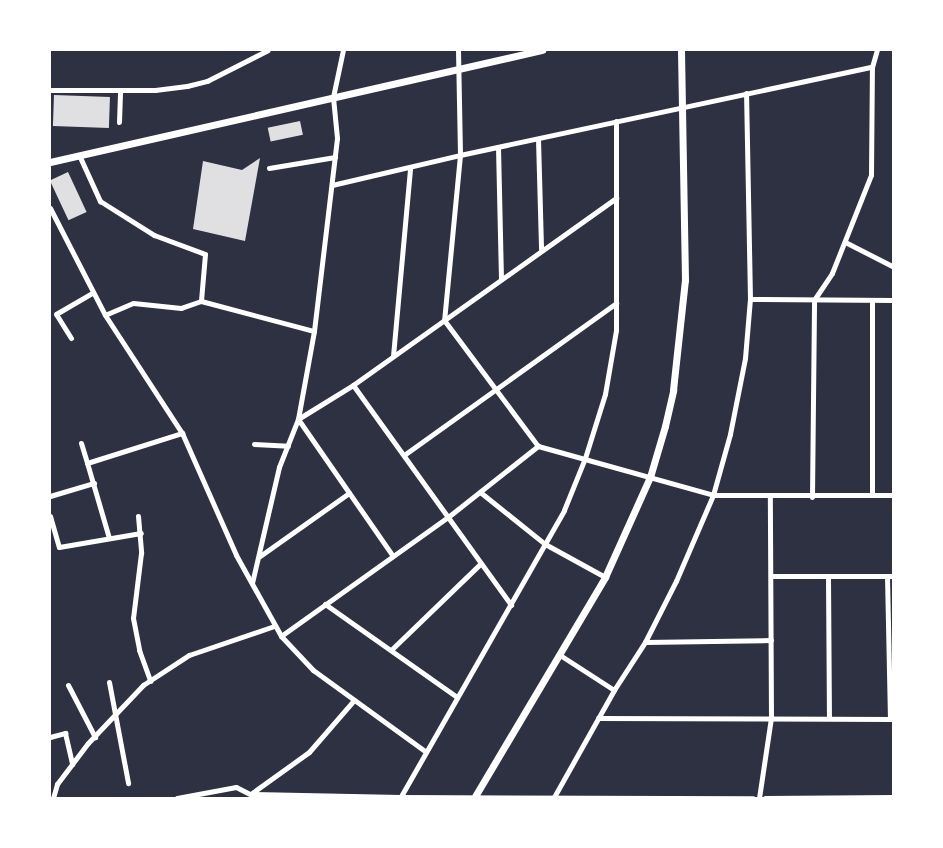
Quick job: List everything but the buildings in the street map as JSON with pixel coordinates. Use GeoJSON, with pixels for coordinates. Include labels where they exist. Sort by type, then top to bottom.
{"type":"FeatureCollection","features":[{"type":"Feature","properties":{"kind":"street"},"geometry":{"type":"LineString","coordinates":[[50,90],[155,90],[207,81],[268,50]]}},
{"type":"Feature","properties":{"kind":"street"},"geometry":{"type":"LineString","coordinates":[[251,584],[260,556],[270,503],[298,419],[314,331],[337,138],[333,97],[343,50]]}},
{"type":"Feature","properties":{"kind":"street"},"geometry":{"type":"LineString","coordinates":[[458,50],[460,155],[444,320],[494,391],[538,446],[713,495],[770,497],[894,495]]}},
{"type":"Feature","properties":{"kind":"street"},"geometry":{"type":"LineString","coordinates":[[50,162],[542,50]]}},
{"type":"Feature","properties":{"kind":"street"},"geometry":{"type":"LineString","coordinates":[[475,797],[605,577],[650,477],[673,390],[680,344],[685,280],[681,50]]}},
{"type":"Feature","properties":{"kind":"street"},"geometry":{"type":"LineString","coordinates":[[812,497],[814,300],[832,273],[871,175],[873,67],[878,50]]}},
{"type":"Feature","properties":{"kind":"street"},"geometry":{"type":"LineString","coordinates":[[332,185],[682,106],[873,67]]}},
{"type":"Feature","properties":{"kind":"street"},"geometry":{"type":"LineString","coordinates":[[119,122],[120,90]]}},
{"type":"Feature","properties":{"kind":"street"},"geometry":{"type":"LineString","coordinates":[[554,798],[614,690],[645,642],[676,581],[713,495],[730,434],[745,357],[750,299],[746,93]]}},
{"type":"Feature","properties":{"kind":"street"},"geometry":{"type":"LineString","coordinates":[[400,798],[564,510],[585,458],[605,394],[616,330],[616,121]]}},
{"type":"Feature","properties":{"kind":"street"},"geometry":{"type":"LineString","coordinates":[[538,139],[541,249]]}},
{"type":"Feature","properties":{"kind":"street"},"geometry":{"type":"LineString","coordinates":[[498,147],[501,279]]}},
{"type":"Feature","properties":{"kind":"street"},"geometry":{"type":"LineString","coordinates":[[80,155],[100,201],[154,235],[205,254],[201,301]]}},
{"type":"Feature","properties":{"kind":"street"},"geometry":{"type":"LineString","coordinates":[[269,168],[335,157]]}},
{"type":"Feature","properties":{"kind":"street"},"geometry":{"type":"LineString","coordinates":[[393,356],[410,168]]}},
{"type":"Feature","properties":{"kind":"street"},"geometry":{"type":"LineString","coordinates":[[298,419],[353,385],[541,249],[616,198]]}},
{"type":"Feature","properties":{"kind":"street"},"geometry":{"type":"LineString","coordinates":[[50,208],[92,293],[182,434],[236,555],[274,626],[313,670],[425,751]]}},
{"type":"Feature","properties":{"kind":"street"},"geometry":{"type":"LineString","coordinates":[[845,242],[894,267]]}},
{"type":"Feature","properties":{"kind":"street"},"geometry":{"type":"LineString","coordinates":[[71,338],[56,314],[92,293]]}},
{"type":"Feature","properties":{"kind":"street"},"geometry":{"type":"LineString","coordinates":[[750,299],[894,300]]}},
{"type":"Feature","properties":{"kind":"street"},"geometry":{"type":"LineString","coordinates":[[872,300],[872,495]]}},
{"type":"Feature","properties":{"kind":"street"},"geometry":{"type":"LineString","coordinates":[[105,315],[133,303],[181,308],[201,301],[314,331]]}},
{"type":"Feature","properties":{"kind":"street"},"geometry":{"type":"LineString","coordinates":[[404,454],[616,303]]}},
{"type":"Feature","properties":{"kind":"street"},"geometry":{"type":"LineString","coordinates":[[353,385],[511,605]]}},
{"type":"Feature","properties":{"kind":"street"},"geometry":{"type":"LineString","coordinates":[[298,419],[392,555]]}},
{"type":"Feature","properties":{"kind":"street"},"geometry":{"type":"LineString","coordinates":[[87,463],[182,434]]}},
{"type":"Feature","properties":{"kind":"street"},"geometry":{"type":"LineString","coordinates":[[81,443],[109,538]]}},
{"type":"Feature","properties":{"kind":"street"},"geometry":{"type":"LineString","coordinates":[[254,444],[288,446]]}},
{"type":"Feature","properties":{"kind":"street"},"geometry":{"type":"LineString","coordinates":[[281,636],[448,517],[538,446]]}},
{"type":"Feature","properties":{"kind":"street"},"geometry":{"type":"LineString","coordinates":[[50,496],[94,483]]}},
{"type":"Feature","properties":{"kind":"street"},"geometry":{"type":"LineString","coordinates":[[480,492],[545,544],[605,577]]}},
{"type":"Feature","properties":{"kind":"street"},"geometry":{"type":"LineString","coordinates":[[260,556],[349,493]]}},
{"type":"Feature","properties":{"kind":"street"},"geometry":{"type":"LineString","coordinates":[[759,798],[771,718],[770,497]]}},
{"type":"Feature","properties":{"kind":"street"},"geometry":{"type":"LineString","coordinates":[[138,516],[141,554],[133,618],[138,650],[150,681]]}},
{"type":"Feature","properties":{"kind":"street"},"geometry":{"type":"LineString","coordinates":[[50,517],[59,547],[141,532]]}},
{"type":"Feature","properties":{"kind":"street"},"geometry":{"type":"LineString","coordinates":[[391,650],[480,564]]}},
{"type":"Feature","properties":{"kind":"street"},"geometry":{"type":"LineString","coordinates":[[598,718],[892,719],[890,576],[828,578],[771,576]]}},
{"type":"Feature","properties":{"kind":"street"},"geometry":{"type":"LineString","coordinates":[[828,578],[829,718]]}},
{"type":"Feature","properties":{"kind":"street"},"geometry":{"type":"LineString","coordinates":[[325,604],[457,697]]}},
{"type":"Feature","properties":{"kind":"street"},"geometry":{"type":"LineString","coordinates":[[53,798],[57,784],[94,736],[150,681],[189,656],[274,626]]}},
{"type":"Feature","properties":{"kind":"street"},"geometry":{"type":"LineString","coordinates":[[645,642],[771,640]]}},
{"type":"Feature","properties":{"kind":"street"},"geometry":{"type":"LineString","coordinates":[[560,655],[614,690]]}},
{"type":"Feature","properties":{"kind":"street"},"geometry":{"type":"LineString","coordinates":[[109,682],[128,783]]}},
{"type":"Feature","properties":{"kind":"street"},"geometry":{"type":"LineString","coordinates":[[68,685],[94,736]]}},
{"type":"Feature","properties":{"kind":"street"},"geometry":{"type":"LineString","coordinates":[[251,796],[309,752],[354,700]]}},
{"type":"Feature","properties":{"kind":"street"},"geometry":{"type":"LineString","coordinates":[[50,737],[65,733],[72,764]]}},
{"type":"Feature","properties":{"kind":"street"},"geometry":{"type":"LineString","coordinates":[[177,798],[236,787],[251,796],[753,798]]}},
{"type":"Feature","properties":{"kind":"street"},"geometry":{"type":"LineString","coordinates":[[765,798],[894,797]]}}]}
